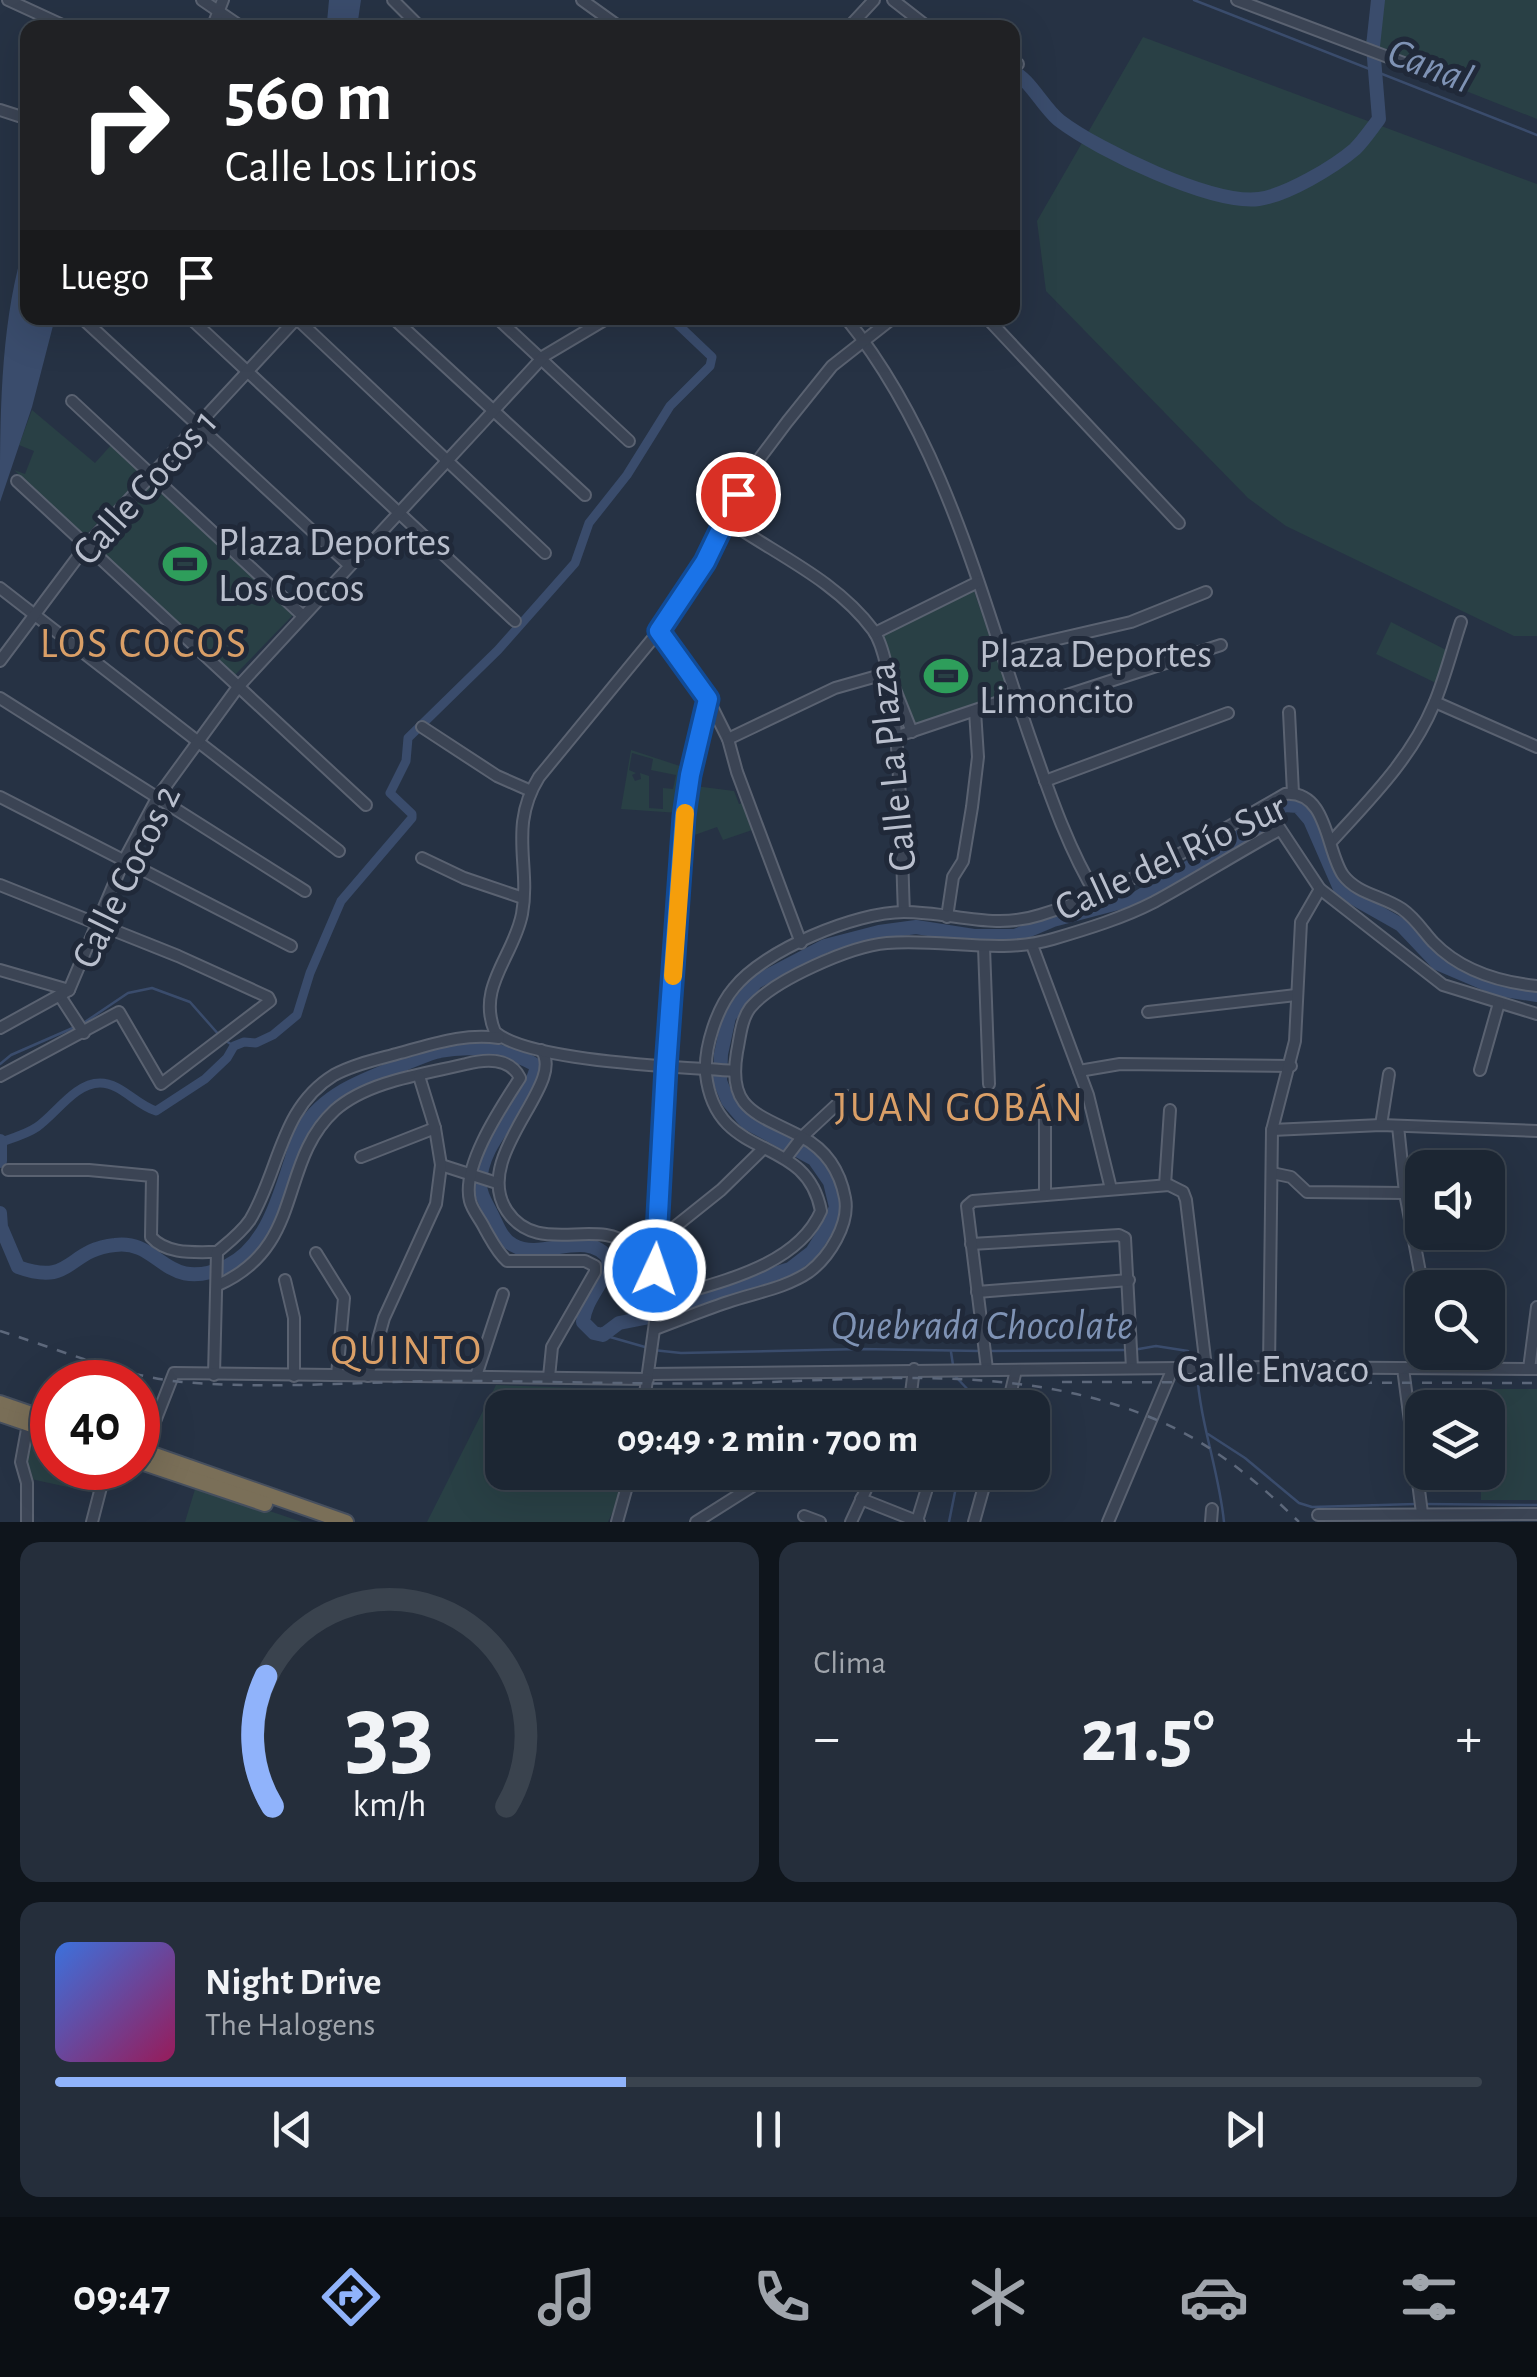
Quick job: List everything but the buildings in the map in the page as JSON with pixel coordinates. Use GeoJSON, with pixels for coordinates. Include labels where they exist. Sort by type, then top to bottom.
{"type":"FeatureCollection","features":[{"type":"Feature","properties":{"kind":"highway"},"geometry":{"type":"LineString","coordinates":[[0,1403],[30,1413]]}},
{"type":"Feature","properties":{"kind":"highway"},"geometry":{"type":"LineString","coordinates":[[0,1414],[28,1424]]}},
{"type":"Feature","properties":{"kind":"highway"},"geometry":{"type":"LineString","coordinates":[[160,1462],[346,1522]]}},
{"type":"Feature","properties":{"kind":"highway"},"geometry":{"type":"LineString","coordinates":[[160,1463],[319,1522]]}},
{"type":"Feature","properties":{"kind":"street"},"geometry":{"type":"LineString","coordinates":[[8,0],[52,20]]}},
{"type":"Feature","properties":{"kind":"street"},"geometry":{"type":"LineString","coordinates":[[202,0],[222,5]]}},
{"type":"Feature","properties":{"kind":"street"},"geometry":{"type":"LineString","coordinates":[[393,0],[413,20]]}},
{"type":"Feature","properties":{"kind":"street"},"geometry":{"type":"LineString","coordinates":[[582,0],[611,20]]}},
{"type":"Feature","properties":{"kind":"street"},"geometry":{"type":"LineString","coordinates":[[855,20],[874,0]]}},
{"type":"Feature","properties":{"kind":"street"},"geometry":{"type":"LineString","coordinates":[[893,0],[919,20]]}},
{"type":"Feature","properties":{"kind":"street"},"geometry":{"type":"LineString","coordinates":[[1237,0],[1409,64]]}},
{"type":"Feature","properties":{"kind":"street"},"geometry":{"type":"LineString","coordinates":[[89,325],[350,566]]}},
{"type":"Feature","properties":{"kind":"street"},"geometry":{"type":"LineString","coordinates":[[198,325],[515,621]]}},
{"type":"Feature","properties":{"kind":"street","name":"Calle Cocos 1"},"geometry":{"type":"LineString","coordinates":[[0,662],[86,546],[290,325]]}},
{"type":"Feature","properties":{"kind":"street"},"geometry":{"type":"LineString","coordinates":[[303,325],[545,554]]}},
{"type":"Feature","properties":{"kind":"street"},"geometry":{"type":"LineString","coordinates":[[401,325],[585,495]]}},
{"type":"Feature","properties":{"kind":"street"},"geometry":{"type":"LineString","coordinates":[[505,325],[629,441]]}},
{"type":"Feature","properties":{"kind":"street","name":"Calle Cocos 2"},"geometry":{"type":"LineString","coordinates":[[0,1028],[64,993],[124,860],[157,798],[238,687],[542,359],[597,325]]}},
{"type":"Feature","properties":{"kind":"street"},"geometry":{"type":"LineString","coordinates":[[851,325],[908,412],[956,516],[1045,780],[1084,875],[1097,896]]}},
{"type":"Feature","properties":{"kind":"street"},"geometry":{"type":"LineString","coordinates":[[503,1038],[492,1024],[491,990],[517,930],[523,898],[521,841],[531,790],[659,631],[705,562],[754,466],[787,422],[832,366],[883,325]]}},
{"type":"Feature","properties":{"kind":"street"},"geometry":{"type":"LineString","coordinates":[[994,325],[1179,524]]}},
{"type":"Feature","properties":{"kind":"street"},"geometry":{"type":"LineString","coordinates":[[72,401],[304,616]]}},
{"type":"Feature","properties":{"kind":"street"},"geometry":{"type":"LineString","coordinates":[[17,482],[366,806]]}},
{"type":"Feature","properties":{"kind":"street","name":"Calle La Plaza"},"geometry":{"type":"LineString","coordinates":[[726,519],[836,591],[876,633],[888,672],[895,737],[904,912]]}},
{"type":"Feature","properties":{"kind":"street"},"geometry":{"type":"LineString","coordinates":[[876,633],[978,582]]}},
{"type":"Feature","properties":{"kind":"street"},"geometry":{"type":"LineString","coordinates":[[0,588],[339,851]]}},
{"type":"Feature","properties":{"kind":"street"},"geometry":{"type":"LineString","coordinates":[[1002,652],[1130,622],[1206,592]]}},
{"type":"Feature","properties":{"kind":"street"},"geometry":{"type":"LineString","coordinates":[[1331,842],[1393,775],[1435,702],[1461,622]]}},
{"type":"Feature","properties":{"kind":"street"},"geometry":{"type":"LineString","coordinates":[[659,631],[708,699],[728,739],[736,772],[801,943]]}},
{"type":"Feature","properties":{"kind":"street"},"geometry":{"type":"LineString","coordinates":[[1021,710],[1221,645]]}},
{"type":"Feature","properties":{"kind":"street"},"geometry":{"type":"LineString","coordinates":[[728,739],[835,688],[888,672],[912,732]]}},
{"type":"Feature","properties":{"kind":"street"},"geometry":{"type":"LineString","coordinates":[[895,737],[1014,696]]}},
{"type":"Feature","properties":{"kind":"street"},"geometry":{"type":"LineString","coordinates":[[0,698],[305,891]]}},
{"type":"Feature","properties":{"kind":"street"},"geometry":{"type":"LineString","coordinates":[[646,1390],[657,1305],[656,1242],[684,816],[708,699]]}},
{"type":"Feature","properties":{"kind":"street"},"geometry":{"type":"LineString","coordinates":[[1435,702],[1537,747]]}},
{"type":"Feature","properties":{"kind":"street"},"geometry":{"type":"LineString","coordinates":[[947,917],[952,878],[963,861],[972,807],[978,757],[975,711]]}},
{"type":"Feature","properties":{"kind":"street"},"geometry":{"type":"LineString","coordinates":[[1289,712],[1294,793]]}},
{"type":"Feature","properties":{"kind":"street"},"geometry":{"type":"LineString","coordinates":[[1045,780],[1228,713]]}},
{"type":"Feature","properties":{"kind":"street"},"geometry":{"type":"LineString","coordinates":[[422,728],[497,776],[531,790]]}},
{"type":"Feature","properties":{"kind":"street","name":"Calle del Río Sur"},"geometry":{"type":"LineString","coordinates":[[710,1069],[717,1019],[734,988],[770,959],[801,943],[845,923],[904,912],[998,924],[1035,917],[1097,896],[1285,794],[1294,793],[1310,802],[1321,816],[1340,871],[1350,883],[1412,916],[1452,961],[1482,975],[1537,986]]}},
{"type":"Feature","properties":{"kind":"street"},"geometry":{"type":"LineString","coordinates":[[0,797],[291,946]]}},
{"type":"Feature","properties":{"kind":"street"},"geometry":{"type":"LineString","coordinates":[[1265,806],[1320,889],[1443,984],[1537,1014]]}},
{"type":"Feature","properties":{"kind":"street"},"geometry":{"type":"LineString","coordinates":[[657,1305],[772,1262],[798,1244],[815,1226],[821,1211],[794,1146],[741,1102],[734,1089],[732,1071],[750,1008],[801,973],[832,958],[887,943],[1032,945],[1131,912],[1279,830]]}},
{"type":"Feature","properties":{"kind":"street"},"geometry":{"type":"LineString","coordinates":[[422,858],[464,878],[523,898]]}},
{"type":"Feature","properties":{"kind":"street"},"geometry":{"type":"LineString","coordinates":[[0,886],[178,956],[270,998],[269,1004],[161,1084],[119,1012],[0,1076]]}},
{"type":"Feature","properties":{"kind":"street"},"geometry":{"type":"LineString","coordinates":[[1269,1367],[1272,1130],[1291,1066],[1301,922],[1320,889]]}},
{"type":"Feature","properties":{"kind":"street"},"geometry":{"type":"LineString","coordinates":[[1032,945],[1088,1095],[1110,1189]]}},
{"type":"Feature","properties":{"kind":"street"},"geometry":{"type":"LineString","coordinates":[[984,947],[990,1084]]}},
{"type":"Feature","properties":{"kind":"street"},"geometry":{"type":"LineString","coordinates":[[0,970],[64,993],[84,1033]]}},
{"type":"Feature","properties":{"kind":"street"},"geometry":{"type":"LineString","coordinates":[[1148,1012],[1296,996]]}},
{"type":"Feature","properties":{"kind":"street"},"geometry":{"type":"LineString","coordinates":[[1480,1070],[1499,1004]]}},
{"type":"Feature","properties":{"kind":"street"},"geometry":{"type":"LineString","coordinates":[[8,1170],[89,1170],[152,1176],[151,1237],[159,1246],[217,1252],[248,1223],[291,1119],[319,1085],[362,1064],[478,1035],[541,1050],[666,1067],[732,1071]]}},
{"type":"Feature","properties":{"kind":"street"},"geometry":{"type":"LineString","coordinates":[[541,1050],[548,1064],[547,1076],[519,1120],[497,1183],[499,1196],[507,1211],[528,1230],[555,1236],[617,1238],[634,1248],[655,1270]]}},
{"type":"Feature","properties":{"kind":"street"},"geometry":{"type":"LineString","coordinates":[[218,1284],[246,1271],[256,1261],[286,1214],[314,1133],[336,1109],[356,1096],[418,1076],[491,1060],[502,1062],[520,1078],[494,1117],[471,1174],[470,1202],[498,1253],[507,1261],[585,1261],[596,1272],[552,1347],[549,1377]]}},
{"type":"Feature","properties":{"kind":"street"},"geometry":{"type":"LineString","coordinates":[[1078,1071],[1120,1064],[1291,1066]]}},
{"type":"Feature","properties":{"kind":"street"},"geometry":{"type":"LineString","coordinates":[[655,1326],[807,1273],[823,1260],[842,1226],[846,1206],[835,1167],[815,1144],[764,1148],[725,1124],[710,1093],[710,1069]]}},
{"type":"Feature","properties":{"kind":"street"},"geometry":{"type":"LineString","coordinates":[[1381,1125],[1389,1074]]}},
{"type":"Feature","properties":{"kind":"street"},"geometry":{"type":"LineString","coordinates":[[368,1376],[384,1318],[432,1216],[441,1165],[418,1076]]}},
{"type":"Feature","properties":{"kind":"street"},"geometry":{"type":"LineString","coordinates":[[794,1146],[846,1096]]}},
{"type":"Feature","properties":{"kind":"street"},"geometry":{"type":"LineString","coordinates":[[1165,1186],[1170,1110]]}},
{"type":"Feature","properties":{"kind":"street"},"geometry":{"type":"LineString","coordinates":[[1044,1118],[1045,1195]]}},
{"type":"Feature","properties":{"kind":"street"},"geometry":{"type":"LineString","coordinates":[[1272,1130],[1381,1125],[1537,1132]]}},
{"type":"Feature","properties":{"kind":"street"},"geometry":{"type":"LineString","coordinates":[[1398,1126],[1405,1185]]}},
{"type":"Feature","properties":{"kind":"street"},"geometry":{"type":"LineString","coordinates":[[361,1157],[434,1128]]}},
{"type":"Feature","properties":{"kind":"street"},"geometry":{"type":"LineString","coordinates":[[656,1242],[721,1190],[764,1148]]}},
{"type":"Feature","properties":{"kind":"street"},"geometry":{"type":"LineString","coordinates":[[441,1165],[497,1183]]}},
{"type":"Feature","properties":{"kind":"street"},"geometry":{"type":"LineString","coordinates":[[1272,1173],[1291,1177],[1308,1192],[1405,1193]]}},
{"type":"Feature","properties":{"kind":"street"},"geometry":{"type":"LineString","coordinates":[[987,1369],[967,1206],[973,1201],[1165,1186],[1182,1192],[1186,1200],[1200,1367]]}},
{"type":"Feature","properties":{"kind":"street"},"geometry":{"type":"LineString","coordinates":[[971,1244],[1122,1236],[1127,1243],[1132,1364]]}},
{"type":"Feature","properties":{"kind":"street"},"geometry":{"type":"LineString","coordinates":[[214,1376],[217,1252]]}},
{"type":"Feature","properties":{"kind":"street"},"geometry":{"type":"LineString","coordinates":[[316,1253],[344,1298],[338,1376]]}},
{"type":"Feature","properties":{"kind":"street"},"geometry":{"type":"LineString","coordinates":[[286,1280],[294,1318],[294,1376]]}},
{"type":"Feature","properties":{"kind":"street"},"geometry":{"type":"LineString","coordinates":[[977,1292],[1129,1280]]}},
{"type":"Feature","properties":{"kind":"street"},"geometry":{"type":"LineString","coordinates":[[476,1376],[503,1294]]}},
{"type":"Feature","properties":{"kind":"street"},"geometry":{"type":"LineString","coordinates":[[1533,1369],[1537,1308]]}},
{"type":"Feature","properties":{"kind":"street","name":"Calle Envaco"},"geometry":{"type":"LineString","coordinates":[[160,1406],[174,1373],[549,1377],[1016,1370],[1132,1364],[1172,1368],[1404,1368]]}},
{"type":"Feature","properties":{"kind":"street"},"geometry":{"type":"LineString","coordinates":[[1108,1522],[1172,1368]]}},
{"type":"Feature","properties":{"kind":"street"},"geometry":{"type":"LineString","coordinates":[[1404,1368],[1422,1513]]}},
{"type":"Feature","properties":{"kind":"street"},"geometry":{"type":"LineString","coordinates":[[911,1390],[914,1369]]}},
{"type":"Feature","properties":{"kind":"street","name":"Calle Envaco"},"geometry":{"type":"LineString","coordinates":[[1505,1369],[1533,1369]]}},
{"type":"Feature","properties":{"kind":"street"},"geometry":{"type":"LineString","coordinates":[[1011,1390],[1016,1370]]}},
{"type":"Feature","properties":{"kind":"street"},"geometry":{"type":"LineString","coordinates":[[27,1522],[27,1483],[21,1462],[28,1424]]}},
{"type":"Feature","properties":{"kind":"street"},"geometry":{"type":"LineString","coordinates":[[92,1522],[100,1490]]}},
{"type":"Feature","properties":{"kind":"street"},"geometry":{"type":"LineString","coordinates":[[617,1522],[626,1490]]}},
{"type":"Feature","properties":{"kind":"street"},"geometry":{"type":"LineString","coordinates":[[696,1522],[745,1490]]}},
{"type":"Feature","properties":{"kind":"street"},"geometry":{"type":"LineString","coordinates":[[851,1522],[866,1490]]}},
{"type":"Feature","properties":{"kind":"street"},"geometry":{"type":"LineString","coordinates":[[861,1500],[918,1521],[927,1490]]}},
{"type":"Feature","properties":{"kind":"street"},"geometry":{"type":"LineString","coordinates":[[974,1522],[983,1490]]}},
{"type":"Feature","properties":{"kind":"street"},"geometry":{"type":"LineString","coordinates":[[1318,1515],[1422,1513],[1509,1518],[1537,1514]]}},
{"type":"Feature","properties":{"kind":"street"},"geometry":{"type":"LineString","coordinates":[[804,1516],[820,1522]]}},
{"type":"Feature","properties":{"kind":"green space"},"geometry":{"type":"Polygon","coordinates":[[[1384,0],[1537,0],[1537,119],[1362,50],[1384,0]]]}},
{"type":"Feature","properties":{"kind":"green space"},"geometry":{"type":"Polygon","coordinates":[[[1143,37],[1537,184],[1537,636],[1514,636],[1286,526],[1248,498],[1046,291],[1037,221],[1143,37]]]}},
{"type":"Feature","properties":{"kind":"green space"},"geometry":{"type":"Polygon","coordinates":[[[32,410],[95,463],[113,443],[144,474],[85,536],[14,470],[25,474],[34,451],[19,445],[32,410]]]}},
{"type":"Feature","properties":{"kind":"green space"},"geometry":{"type":"Polygon","coordinates":[[[152,482],[293,615],[235,675],[94,545],[152,482]]]}},
{"type":"Feature","properties":{"kind":"green space"},"geometry":{"type":"Polygon","coordinates":[[[973,588],[1009,693],[913,728],[879,636],[973,588]]]}},
{"type":"Feature","properties":{"kind":"green space"},"geometry":{"type":"Polygon","coordinates":[[[1391,622],[1450,652],[1438,684],[1376,654],[1391,622]]]}},
{"type":"Feature","properties":{"kind":"green space"},"geometry":{"type":"Polygon","coordinates":[[[631,750],[686,768],[679,813],[621,809],[631,750]],[[632,753],[629,770],[636,773],[632,775],[635,781],[641,779],[640,773],[649,776],[649,808],[663,809],[663,788],[673,789],[676,775],[651,770],[653,759],[632,753]]]}},
{"type":"Feature","properties":{"kind":"green space"},"geometry":{"type":"Polygon","coordinates":[[[695,786],[734,791],[739,804],[746,802],[755,829],[723,840],[717,827],[689,837],[695,786]]]}},
{"type":"Feature","properties":{"kind":"green space"},"geometry":{"type":"Polygon","coordinates":[[[496,1385],[633,1390],[493,1390],[496,1385]]]}},
{"type":"Feature","properties":{"kind":"green space"},"geometry":{"type":"Polygon","coordinates":[[[1537,1389],[1537,1500],[1481,1500],[1481,1490],[1505,1490],[1505,1390],[1480,1390],[1537,1389]]]}},
{"type":"Feature","properties":{"kind":"green space"},"geometry":{"type":"Polygon","coordinates":[[[485,1407],[485,1490],[619,1490],[608,1522],[427,1522],[485,1407]]]}},
{"type":"Feature","properties":{"kind":"green space"},"geometry":{"type":"Polygon","coordinates":[[[30,1432],[30,1476],[25,1462],[30,1432]]]}},
{"type":"Feature","properties":{"kind":"green space"},"geometry":{"type":"Polygon","coordinates":[[[196,1486],[302,1522],[185,1522],[196,1486]]]}},
{"type":"Feature","properties":{"kind":"water"},"geometry":{"type":"Polygon","coordinates":[[[329,0],[361,0],[358,20],[327,20],[329,0]]]}},
{"type":"Feature","properties":{"kind":"water"},"geometry":{"type":"Polygon","coordinates":[[[20,261],[20,325],[53,325],[32,407],[0,502],[1,401],[20,261]]]}},
{"type":"Feature","properties":{"kind":"waterway","name":"Canal"},"geometry":{"type":"LineString","coordinates":[[1194,0],[1537,135]]}},
{"type":"Feature","properties":{"kind":"waterway"},"geometry":{"type":"LineString","coordinates":[[1020,77],[1060,121],[1101,146],[1185,185],[1239,199],[1259,199],[1296,186],[1335,164],[1355,149],[1379,119],[1373,46],[1378,0]]}},
{"type":"Feature","properties":{"kind":"waterway"},"geometry":{"type":"LineString","coordinates":[[1,1142],[37,1127],[74,1093],[91,1084],[108,1084],[156,1111],[205,1079],[234,1046],[256,1043],[273,1035],[297,1015],[341,901],[412,818],[390,793],[406,761],[408,738],[498,650],[575,563],[589,523],[627,475],[670,406],[710,366],[712,357],[678,325]]}},
{"type":"Feature","properties":{"kind":"waterway"},"geometry":{"type":"LineString","coordinates":[[0,1213],[1,1227],[18,1267],[49,1273],[99,1248],[130,1245],[176,1271],[206,1273],[227,1266],[251,1248],[275,1207],[301,1132],[335,1096],[361,1081],[436,1052],[464,1048],[503,1052],[537,1066],[532,1082],[488,1153],[482,1168],[482,1196],[502,1235],[513,1245],[537,1250],[588,1246],[609,1259],[583,1322],[594,1333],[603,1335],[619,1323],[665,1314],[790,1269],[812,1252],[829,1225],[836,1207],[830,1182],[814,1159],[746,1122],[728,1101],[720,1081],[729,1017],[756,982],[825,946],[879,932],[916,927],[974,936],[1015,936],[1053,920],[1137,898],[1258,826],[1284,805],[1298,806],[1310,820],[1341,891],[1401,925],[1437,963],[1498,989],[1537,995]]}},
{"type":"Feature","properties":{"kind":"waterway"},"geometry":{"type":"LineString","coordinates":[[82,1024],[128,993],[152,988],[190,1002],[220,1036]]}},
{"type":"Feature","properties":{"kind":"waterway"},"geometry":{"type":"LineString","coordinates":[[0,1064],[11,1055],[75,1027]]}},
{"type":"Feature","properties":{"kind":"waterway"},"geometry":{"type":"LineString","coordinates":[[226,1041],[234,1046]]}},
{"type":"Feature","properties":{"kind":"waterway"},"geometry":{"type":"LineString","coordinates":[[0,1141],[0,1161]]}},
{"type":"Feature","properties":{"kind":"waterway","name":"Quebrada Chocolate"},"geometry":{"type":"LineString","coordinates":[[603,1335],[645,1347]]}},
{"type":"Feature","properties":{"kind":"waterway","name":"Quebrada Chocolate"},"geometry":{"type":"LineString","coordinates":[[1133,1350],[1156,1346],[1188,1351],[1196,1364]]}},
{"type":"Feature","properties":{"kind":"waterway","name":"Quebrada Chocolate"},"geometry":{"type":"LineString","coordinates":[[653,1350],[980,1351]]}},
{"type":"Feature","properties":{"kind":"waterway","name":"Quebrada Chocolate"},"geometry":{"type":"LineString","coordinates":[[988,1351],[1125,1350]]}},
{"type":"Feature","properties":{"kind":"waterway"},"geometry":{"type":"LineString","coordinates":[[951,1352],[953,1365]]}},
{"type":"Feature","properties":{"kind":"waterway","name":"Quebrada Chocolate"},"geometry":{"type":"LineString","coordinates":[[1197,1372],[1224,1522]]}},
{"type":"Feature","properties":{"kind":"waterway"},"geometry":{"type":"LineString","coordinates":[[955,1376],[968,1390]]}},
{"type":"Feature","properties":{"kind":"waterway","name":"Canal"},"geometry":{"type":"LineString","coordinates":[[1208,1434],[1245,1458],[1299,1503],[1312,1507],[1416,1504]]}},
{"type":"Feature","properties":{"kind":"waterway"},"geometry":{"type":"LineString","coordinates":[[949,1522],[955,1490]]}},
{"type":"Feature","properties":{"kind":"waterway","name":"Canal"},"geometry":{"type":"LineString","coordinates":[[1424,1504],[1537,1505]]}},
{"type":"Feature","properties":{"kind":"railway"},"geometry":{"type":"LineString","coordinates":[[0,1331],[136,1374],[216,1384],[705,1383],[897,1378],[1001,1382],[1053,1389],[1103,1401],[1173,1427],[1249,1477],[1299,1522]]}},
{"type":"Feature","properties":{"kind":"railway"},"geometry":{"type":"LineString","coordinates":[[1062,1382],[1537,1383]]}},
{"type":"Feature","properties":{"kind":"slow traffic"},"geometry":{"type":"LineString","coordinates":[[673,976],[685,813]]}},
{"type":"Feature","properties":{"kind":"place","name":"Plaza Deportes Los Cocos"},"geometry":{"type":"Point","coordinates":[185,564]}},
{"type":"Feature","properties":{"kind":"place","name":"Plaza Deportes Limoncito"},"geometry":{"type":"Point","coordinates":[946,676]}},
{"type":"Feature","properties":{"kind":"district","name":"LOS COCOS"},"geometry":{"type":"Point","coordinates":[144,642]}},
{"type":"Feature","properties":{"kind":"district","name":"JUAN GOBÁN"},"geometry":{"type":"Point","coordinates":[960,1106]}},
{"type":"Feature","properties":{"kind":"district","name":"QUINTO"},"geometry":{"type":"Point","coordinates":[407,1349]}},
{"type":"Feature","properties":{"kind":"route"},"geometry":{"type":"LineString","coordinates":[[655,1270],[684,816],[708,699],[659,631],[705,562],[738,494]]}}]}
